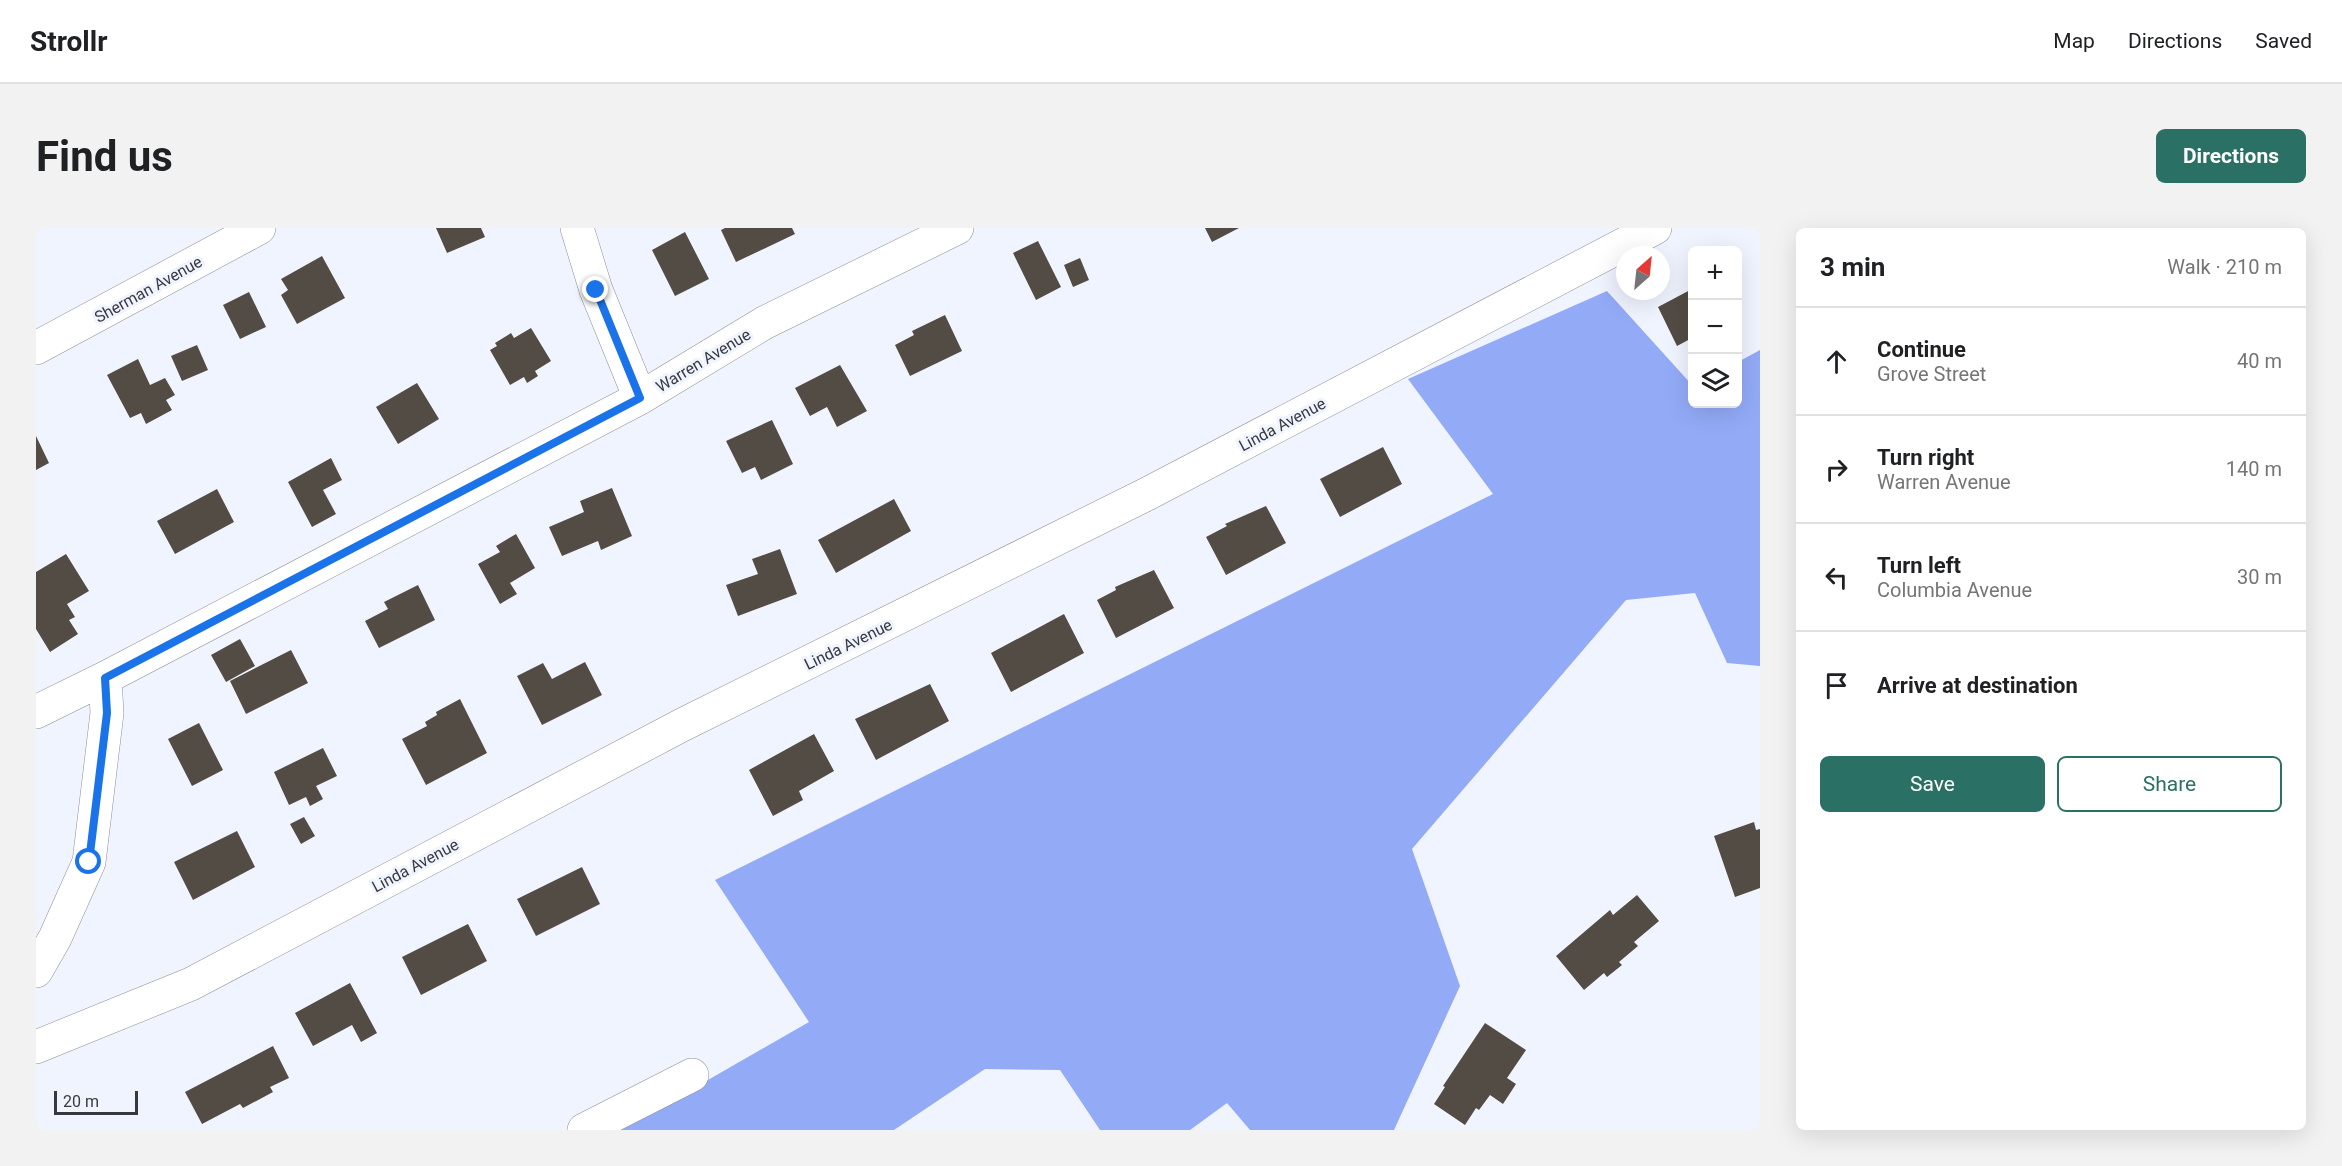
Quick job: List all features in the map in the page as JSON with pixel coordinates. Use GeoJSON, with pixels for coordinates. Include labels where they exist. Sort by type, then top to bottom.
{"type":"FeatureCollection","features":[{"type":"Feature","properties":{"kind":"street"},"geometry":{"type":"LineString","coordinates":[[577,228],[596,290],[640,398]]}},
{"type":"Feature","properties":{"kind":"street","name":"Warren Avenue"},"geometry":{"type":"LineString","coordinates":[[36,712],[640,398],[764,323],[957,228]]}},
{"type":"Feature","properties":{"kind":"street","name":"Linda Avenue"},"geometry":{"type":"LineString","coordinates":[[36,1047],[191,984],[682,725],[1147,494],[1654,228]]}},
{"type":"Feature","properties":{"kind":"street","name":"Sherman Avenue"},"geometry":{"type":"LineString","coordinates":[[36,348],[241,232]]}},
{"type":"Feature","properties":{"kind":"street"},"geometry":{"type":"LineString","coordinates":[[36,971],[55,938],[89,862],[107,713],[105,678]]}},
{"type":"Feature","properties":{"kind":"street"},"geometry":{"type":"LineString","coordinates":[[584,1130],[692,1075]]}},
{"type":"Feature","properties":{"kind":"shaded area"},"geometry":{"type":"Polygon","coordinates":[[[1607,291],[1688,381],[1688,408],[1742,408],[1742,360],[1760,350],[1760,666],[1727,663],[1695,593],[1626,600],[1412,849],[1460,986],[1394,1130],[1250,1130],[1227,1103],[1190,1130],[1100,1130],[1060,1070],[985,1069],[894,1130],[621,1130],[809,1022],[715,880],[1493,494],[1408,379],[1607,291]]]}},
{"type":"Feature","properties":{"kind":"building"},"geometry":{"type":"Polygon","coordinates":[[[436,228],[481,228],[485,237],[447,253],[436,228]]]}},
{"type":"Feature","properties":{"kind":"building"},"geometry":{"type":"Polygon","coordinates":[[[725,228],[792,228],[795,234],[736,262],[721,230],[725,228]]]}},
{"type":"Feature","properties":{"kind":"building"},"geometry":{"type":"Polygon","coordinates":[[[1205,228],[1239,228],[1212,242],[1205,228]]]}},
{"type":"Feature","properties":{"kind":"building"},"geometry":{"type":"Polygon","coordinates":[[[685,232],[709,279],[675,296],[652,250],[685,232]]]}},
{"type":"Feature","properties":{"kind":"building"},"geometry":{"type":"Polygon","coordinates":[[[1038,241],[1061,287],[1036,300],[1013,253],[1038,241]]]}},
{"type":"Feature","properties":{"kind":"building"},"geometry":{"type":"Polygon","coordinates":[[[322,256],[345,298],[297,324],[281,295],[288,290],[281,279],[322,256]]]}},
{"type":"Feature","properties":{"kind":"building"},"geometry":{"type":"Polygon","coordinates":[[[1080,258],[1089,280],[1073,287],[1064,265],[1080,258]]]}},
{"type":"Feature","properties":{"kind":"building"},"geometry":{"type":"Polygon","coordinates":[[[1688,291],[1688,340],[1677,346],[1658,307],[1688,291]]]}},
{"type":"Feature","properties":{"kind":"building"},"geometry":{"type":"Polygon","coordinates":[[[249,292],[266,327],[240,339],[223,305],[249,292]]]}},
{"type":"Feature","properties":{"kind":"building"},"geometry":{"type":"Polygon","coordinates":[[[945,315],[962,351],[910,376],[895,345],[914,335],[912,331],[945,315]]]}},
{"type":"Feature","properties":{"kind":"building"},"geometry":{"type":"Polygon","coordinates":[[[531,328],[551,361],[535,371],[538,376],[527,383],[524,377],[510,385],[490,350],[497,346],[495,343],[511,333],[514,338],[531,328]]]}},
{"type":"Feature","properties":{"kind":"building"},"geometry":{"type":"Polygon","coordinates":[[[197,345],[208,370],[182,381],[171,356],[197,345]]]}},
{"type":"Feature","properties":{"kind":"building"},"geometry":{"type":"Polygon","coordinates":[[[138,359],[150,385],[165,378],[175,395],[166,400],[172,410],[146,424],[141,413],[130,418],[107,375],[138,359]]]}},
{"type":"Feature","properties":{"kind":"building"},"geometry":{"type":"Polygon","coordinates":[[[840,365],[867,411],[837,427],[827,407],[810,416],[795,388],[840,365]]]}},
{"type":"Feature","properties":{"kind":"building"},"geometry":{"type":"Polygon","coordinates":[[[417,383],[439,419],[398,444],[376,407],[417,383]]]}},
{"type":"Feature","properties":{"kind":"building"},"geometry":{"type":"Polygon","coordinates":[[[772,420],[793,464],[761,480],[755,467],[742,473],[726,441],[772,420]]]}},
{"type":"Feature","properties":{"kind":"building"},"geometry":{"type":"Polygon","coordinates":[[[36,436],[49,463],[36,470],[36,436]]]}},
{"type":"Feature","properties":{"kind":"building"},"geometry":{"type":"Polygon","coordinates":[[[1383,447],[1402,484],[1340,517],[1320,479],[1383,447]]]}},
{"type":"Feature","properties":{"kind":"building"},"geometry":{"type":"Polygon","coordinates":[[[331,458],[342,480],[323,490],[336,514],[312,527],[288,482],[331,458]]]}},
{"type":"Feature","properties":{"kind":"building"},"geometry":{"type":"Polygon","coordinates":[[[612,488],[632,536],[601,550],[598,541],[562,556],[549,527],[584,512],[580,501],[612,488]]]}},
{"type":"Feature","properties":{"kind":"building"},"geometry":{"type":"Polygon","coordinates":[[[217,489],[234,522],[175,554],[157,521],[217,489]]]}},
{"type":"Feature","properties":{"kind":"building"},"geometry":{"type":"Polygon","coordinates":[[[894,499],[911,531],[836,573],[818,540],[894,499]]]}},
{"type":"Feature","properties":{"kind":"building"},"geometry":{"type":"Polygon","coordinates":[[[1266,506],[1286,543],[1226,575],[1206,537],[1227,526],[1225,524],[1266,506]]]}},
{"type":"Feature","properties":{"kind":"building"},"geometry":{"type":"Polygon","coordinates":[[[516,534],[535,568],[510,583],[517,594],[500,604],[478,564],[500,552],[496,546],[516,534]]]}},
{"type":"Feature","properties":{"kind":"building"},"geometry":{"type":"Polygon","coordinates":[[[780,549],[797,594],[738,616],[726,585],[758,574],[752,559],[780,549]]]}},
{"type":"Feature","properties":{"kind":"building"},"geometry":{"type":"Polygon","coordinates":[[[66,554],[89,591],[67,604],[75,617],[69,620],[78,634],[50,652],[36,629],[36,572],[66,554]]]}},
{"type":"Feature","properties":{"kind":"building"},"geometry":{"type":"Polygon","coordinates":[[[1154,570],[1174,608],[1116,638],[1097,600],[1116,590],[1115,587],[1154,570]]]}},
{"type":"Feature","properties":{"kind":"building"},"geometry":{"type":"Polygon","coordinates":[[[418,585],[435,620],[379,648],[365,621],[388,609],[384,602],[418,585]]]}},
{"type":"Feature","properties":{"kind":"building"},"geometry":{"type":"Polygon","coordinates":[[[1064,614],[1084,653],[1011,692],[991,653],[1064,614]]]}},
{"type":"Feature","properties":{"kind":"building"},"geometry":{"type":"Polygon","coordinates":[[[240,639],[255,666],[226,682],[211,655],[240,639]]]}},
{"type":"Feature","properties":{"kind":"building"},"geometry":{"type":"Polygon","coordinates":[[[291,650],[308,683],[246,714],[230,681],[291,650]]]}},
{"type":"Feature","properties":{"kind":"building"},"geometry":{"type":"Polygon","coordinates":[[[585,662],[602,695],[542,725],[517,676],[543,663],[552,679],[585,662]]]}},
{"type":"Feature","properties":{"kind":"building"},"geometry":{"type":"Polygon","coordinates":[[[930,684],[949,721],[876,760],[855,719],[930,684]]]}},
{"type":"Feature","properties":{"kind":"building"},"geometry":{"type":"Polygon","coordinates":[[[460,699],[487,753],[426,785],[402,739],[427,726],[425,722],[437,715],[436,712],[460,699]]]}},
{"type":"Feature","properties":{"kind":"building"},"geometry":{"type":"Polygon","coordinates":[[[199,723],[223,770],[192,786],[168,739],[199,723]]]}},
{"type":"Feature","properties":{"kind":"building"},"geometry":{"type":"Polygon","coordinates":[[[814,734],[834,771],[799,791],[803,800],[773,816],[749,770],[814,734]]]}},
{"type":"Feature","properties":{"kind":"building"},"geometry":{"type":"Polygon","coordinates":[[[323,748],[337,776],[316,786],[323,799],[310,806],[306,797],[289,805],[274,772],[323,748]]]}},
{"type":"Feature","properties":{"kind":"building"},"geometry":{"type":"Polygon","coordinates":[[[304,817],[315,836],[301,844],[290,824],[304,817]]]}},
{"type":"Feature","properties":{"kind":"building"},"geometry":{"type":"Polygon","coordinates":[[[1754,822],[1756,830],[1760,829],[1760,888],[1735,897],[1714,836],[1754,822]]]}},
{"type":"Feature","properties":{"kind":"building"},"geometry":{"type":"Polygon","coordinates":[[[237,831],[255,867],[193,900],[174,862],[237,831]]]}},
{"type":"Feature","properties":{"kind":"building"},"geometry":{"type":"Polygon","coordinates":[[[582,867],[600,904],[536,936],[517,899],[582,867]]]}},
{"type":"Feature","properties":{"kind":"building"},"geometry":{"type":"Polygon","coordinates":[[[1637,895],[1659,921],[1634,942],[1638,946],[1619,962],[1622,965],[1607,977],[1604,973],[1584,990],[1556,956],[1610,910],[1613,915],[1637,895]]]}},
{"type":"Feature","properties":{"kind":"building"},"geometry":{"type":"Polygon","coordinates":[[[468,924],[487,961],[421,995],[402,957],[468,924]]]}},
{"type":"Feature","properties":{"kind":"building"},"geometry":{"type":"Polygon","coordinates":[[[350,983],[377,1033],[361,1042],[352,1025],[313,1046],[295,1013],[350,983]]]}},
{"type":"Feature","properties":{"kind":"building"},"geometry":{"type":"Polygon","coordinates":[[[1485,1023],[1526,1050],[1507,1078],[1516,1084],[1503,1104],[1490,1095],[1479,1110],[1476,1108],[1465,1125],[1434,1104],[1445,1087],[1443,1086],[1485,1023]]]}},
{"type":"Feature","properties":{"kind":"building"},"geometry":{"type":"Polygon","coordinates":[[[273,1046],[289,1078],[270,1087],[273,1092],[243,1108],[240,1104],[202,1124],[185,1092],[273,1046]]]}},
{"type":"Feature","properties":{"kind":"route"},"geometry":{"type":"LineString","coordinates":[[89,862],[107,713],[105,678],[640,398],[596,290]]}}]}
